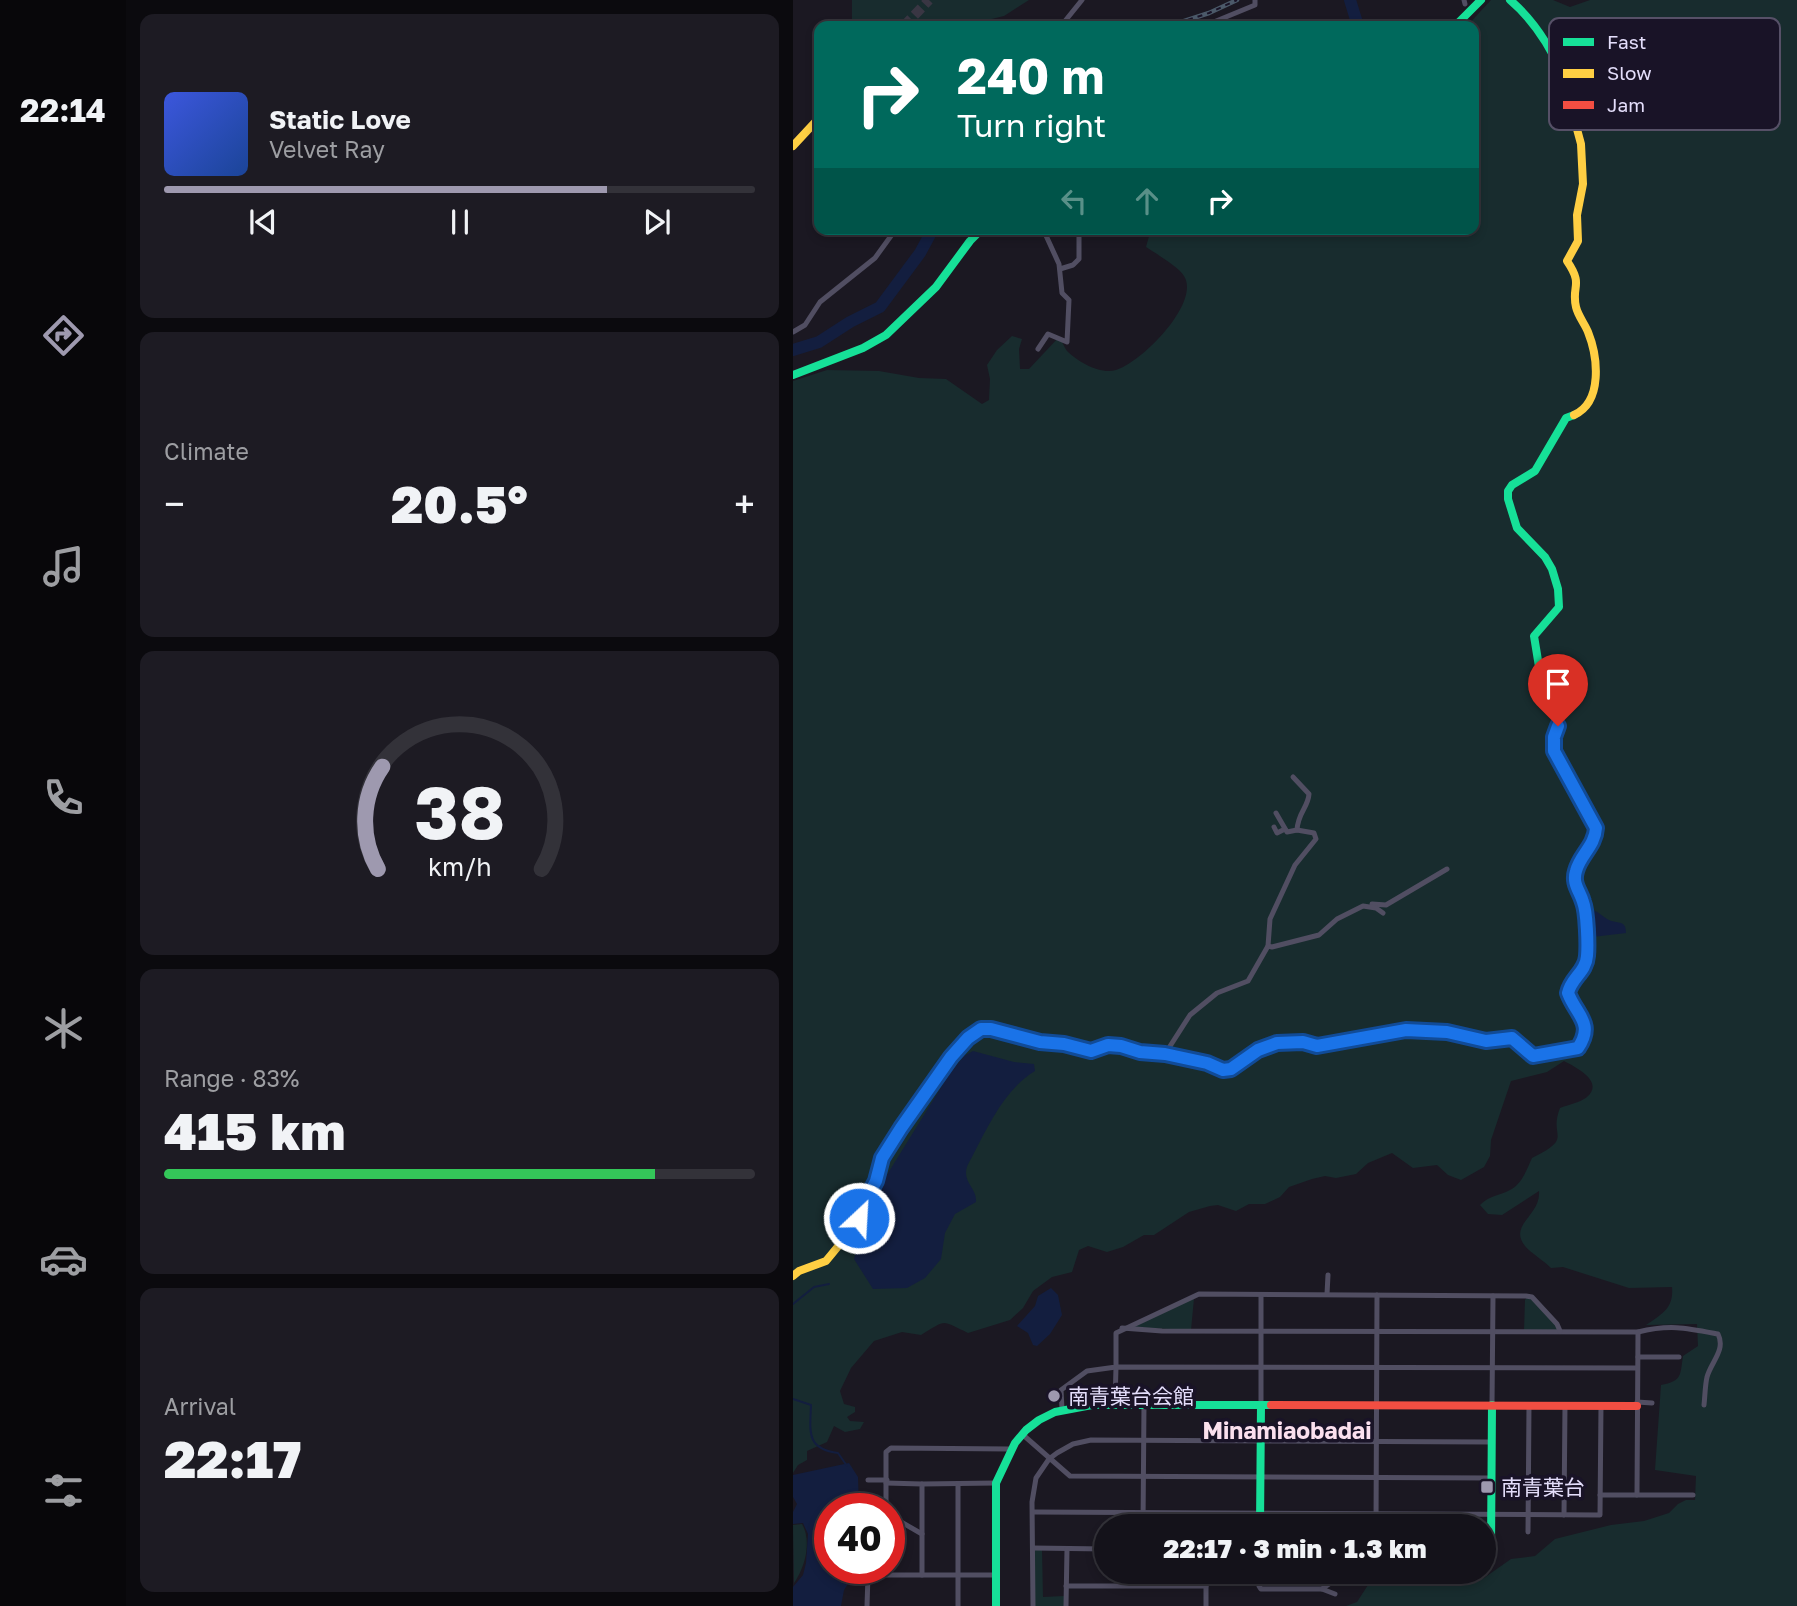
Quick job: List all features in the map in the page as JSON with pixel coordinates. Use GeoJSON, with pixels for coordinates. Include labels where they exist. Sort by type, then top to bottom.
{"type":"FeatureCollection","features":[{"type":"Feature","properties":{"kind":"main road"},"geometry":{"type":"LineString","coordinates":[[1460,21],[1481,0]]}},
{"type":"Feature","properties":{"kind":"main road"},"geometry":{"type":"LineString","coordinates":[[1510,0],[1549,50]]}},
{"type":"Feature","properties":{"kind":"main road"},"geometry":{"type":"LineString","coordinates":[[793,146],[814,123]]}},
{"type":"Feature","properties":{"kind":"main road"},"geometry":{"type":"LineString","coordinates":[[793,1276],[826,1261],[854,1227],[871,1194],[882,1158],[951,1057],[981,1029],[1091,1051],[1108,1045],[1121,1046],[1140,1052],[1221,1064],[1223,1070],[1231,1069],[1258,1050],[1277,1043],[1303,1042],[1317,1046],[1398,1031],[1447,1032],[1486,1041],[1512,1038],[1533,1056],[1574,1051],[1581,1045],[1585,1023],[1568,993],[1574,979],[1586,965],[1584,908],[1575,886],[1575,872],[1595,838],[1596,828],[1554,751],[1554,737],[1560,714],[1544,696],[1533,641],[1536,631],[1551,619],[1559,607],[1556,579],[1545,557],[1516,528],[1508,499],[1508,491],[1512,485],[1535,471],[1566,418],[1582,411],[1595,387],[1596,362],[1593,349],[1589,333],[1576,307],[1577,276],[1567,261],[1578,241],[1577,215],[1583,184],[1582,150],[1577,130]]}},
{"type":"Feature","properties":{"kind":"main road"},"geometry":{"type":"LineString","coordinates":[[793,375],[863,348],[886,334],[936,287],[976,235]]}},
{"type":"Feature","properties":{"kind":"main road"},"geometry":{"type":"LineString","coordinates":[[996,1606],[996,1483],[1010,1449],[1022,1434],[1036,1421],[1062,1409],[1078,1405],[1116,1404],[1637,1404]]}},
{"type":"Feature","properties":{"kind":"main road"},"geometry":{"type":"LineString","coordinates":[[1259,1513],[1261,1405]]}},
{"type":"Feature","properties":{"kind":"main road"},"geometry":{"type":"LineString","coordinates":[[1492,1405],[1492,1514]]}},
{"type":"Feature","properties":{"kind":"street"},"geometry":{"type":"LineString","coordinates":[[1065,21],[1082,0]]}},
{"type":"Feature","properties":{"kind":"street"},"geometry":{"type":"LineString","coordinates":[[1217,21],[1246,10],[1255,5],[1255,0]]}},
{"type":"Feature","properties":{"kind":"street"},"geometry":{"type":"LineString","coordinates":[[793,332],[805,325],[820,302],[875,258],[892,235]]}},
{"type":"Feature","properties":{"kind":"street"},"geometry":{"type":"LineString","coordinates":[[1038,349],[1048,334],[1067,342],[1069,300],[1062,293],[1060,272],[1045,235]]}},
{"type":"Feature","properties":{"kind":"street"},"geometry":{"type":"LineString","coordinates":[[1053,284],[1060,272],[1079,259],[1079,235]]}},
{"type":"Feature","properties":{"kind":"street"},"geometry":{"type":"LineString","coordinates":[[1293,777],[1309,794],[1308,803],[1298,816],[1296,830]]}},
{"type":"Feature","properties":{"kind":"street"},"geometry":{"type":"LineString","coordinates":[[1165,1054],[1186,1019],[1217,993],[1249,981],[1268,946],[1270,919],[1295,865],[1316,839],[1310,831],[1287,832],[1276,813]]}},
{"type":"Feature","properties":{"kind":"street"},"geometry":{"type":"LineString","coordinates":[[1296,820],[1296,830]]}},
{"type":"Feature","properties":{"kind":"street"},"geometry":{"type":"LineString","coordinates":[[1274,827],[1277,833],[1285,829]]}},
{"type":"Feature","properties":{"kind":"street"},"geometry":{"type":"LineString","coordinates":[[1268,946],[1319,935],[1337,919],[1367,904],[1386,905],[1447,869]]}},
{"type":"Feature","properties":{"kind":"street"},"geometry":{"type":"LineString","coordinates":[[1363,906],[1376,908],[1383,913]]}},
{"type":"Feature","properties":{"kind":"street"},"geometry":{"type":"LineString","coordinates":[[1163,1039],[1170,1044]]}},
{"type":"Feature","properties":{"kind":"street"},"geometry":{"type":"LineString","coordinates":[[1327,1294],[1328,1275]]}},
{"type":"Feature","properties":{"kind":"street"},"geometry":{"type":"LineString","coordinates":[[1116,1404],[1116,1333],[1199,1294],[1532,1297],[1557,1324],[1560,1331]]}},
{"type":"Feature","properties":{"kind":"street"},"geometry":{"type":"LineString","coordinates":[[1261,1295],[1261,1405]]}},
{"type":"Feature","properties":{"kind":"street"},"geometry":{"type":"LineString","coordinates":[[1376,1513],[1377,1295]]}},
{"type":"Feature","properties":{"kind":"street"},"geometry":{"type":"LineString","coordinates":[[1492,1405],[1493,1296]]}},
{"type":"Feature","properties":{"kind":"street"},"geometry":{"type":"LineString","coordinates":[[1122,1328],[1162,1331],[1638,1332],[1682,1327],[1718,1334],[1721,1340],[1720,1351],[1708,1374],[1704,1405]]}},
{"type":"Feature","properties":{"kind":"street"},"geometry":{"type":"LineString","coordinates":[[1637,1495],[1638,1332]]}},
{"type":"Feature","properties":{"kind":"street"},"geometry":{"type":"LineString","coordinates":[[1638,1357],[1679,1357]]}},
{"type":"Feature","properties":{"kind":"street"},"geometry":{"type":"LineString","coordinates":[[1062,1409],[1061,1390],[1087,1371],[1116,1367],[1638,1368]]}},
{"type":"Feature","properties":{"kind":"street"},"geometry":{"type":"LineString","coordinates":[[1637,1404],[1652,1403]]}},
{"type":"Feature","properties":{"kind":"street"},"geometry":{"type":"LineString","coordinates":[[1144,1404],[1144,1513]]}},
{"type":"Feature","properties":{"kind":"street"},"geometry":{"type":"LineString","coordinates":[[1528,1532],[1529,1405]]}},
{"type":"Feature","properties":{"kind":"street"},"geometry":{"type":"LineString","coordinates":[[1564,1515],[1565,1405]]}},
{"type":"Feature","properties":{"kind":"street"},"geometry":{"type":"LineString","coordinates":[[1496,1514],[1600,1515],[1601,1405]]}},
{"type":"Feature","properties":{"kind":"street"},"geometry":{"type":"LineString","coordinates":[[1022,1434],[1070,1476],[1491,1478]]}},
{"type":"Feature","properties":{"kind":"street"},"geometry":{"type":"LineString","coordinates":[[1033,1606],[1032,1502],[1036,1478],[1049,1459],[1066,1447],[1085,1441],[1144,1440],[1491,1441]]}},
{"type":"Feature","properties":{"kind":"street"},"geometry":{"type":"LineString","coordinates":[[887,1493],[886,1452],[891,1448],[1010,1449]]}},
{"type":"Feature","properties":{"kind":"street"},"geometry":{"type":"LineString","coordinates":[[868,1480],[922,1484],[996,1483]]}},
{"type":"Feature","properties":{"kind":"street"},"geometry":{"type":"LineString","coordinates":[[922,1484],[923,1575]]}},
{"type":"Feature","properties":{"kind":"street"},"geometry":{"type":"LineString","coordinates":[[958,1484],[958,1606]]}},
{"type":"Feature","properties":{"kind":"street"},"geometry":{"type":"LineString","coordinates":[[1600,1495],[1693,1495]]}},
{"type":"Feature","properties":{"kind":"street"},"geometry":{"type":"LineString","coordinates":[[1033,1513],[1492,1514]]}},
{"type":"Feature","properties":{"kind":"street"},"geometry":{"type":"LineString","coordinates":[[905,1524],[922,1534]]}},
{"type":"Feature","properties":{"kind":"street"},"geometry":{"type":"LineString","coordinates":[[1033,1548],[1094,1549]]}},
{"type":"Feature","properties":{"kind":"street"},"geometry":{"type":"LineString","coordinates":[[1066,1606],[1067,1549]]}},
{"type":"Feature","properties":{"kind":"street"},"geometry":{"type":"LineString","coordinates":[[867,1606],[868,1575],[995,1575]]}},
{"type":"Feature","properties":{"kind":"street"},"geometry":{"type":"LineString","coordinates":[[1259,1584],[1261,1589],[1322,1589],[1335,1594]]}},
{"type":"Feature","properties":{"kind":"street"},"geometry":{"type":"LineString","coordinates":[[1322,1589],[1329,1584]]}},
{"type":"Feature","properties":{"kind":"street"},"geometry":{"type":"LineString","coordinates":[[1066,1586],[1206,1586],[1206,1606]]}},
{"type":"Feature","properties":{"kind":"green space"},"geometry":{"type":"Polygon","coordinates":[[[852,0],[1029,0],[1004,16],[984,21],[852,21],[852,0]]]}},
{"type":"Feature","properties":{"kind":"green space"},"geometry":{"type":"Polygon","coordinates":[[[1491,0],[1553,0],[1570,7],[1590,0],[1797,0],[1797,1606],[1346,1606],[1357,1602],[1368,1584],[1496,1584],[1496,1570],[1511,1559],[1535,1556],[1555,1539],[1611,1525],[1644,1521],[1669,1513],[1686,1500],[1695,1500],[1696,1476],[1655,1470],[1661,1385],[1673,1382],[1679,1377],[1683,1356],[1698,1346],[1697,1324],[1646,1325],[1662,1314],[1669,1305],[1672,1287],[1629,1288],[1563,1267],[1551,1268],[1525,1246],[1520,1232],[1535,1207],[1539,1191],[1502,1215],[1488,1214],[1480,1205],[1518,1184],[1532,1158],[1557,1141],[1560,1108],[1584,1099],[1592,1091],[1591,1080],[1564,1061],[1547,1072],[1511,1081],[1491,1140],[1490,1156],[1484,1167],[1461,1180],[1448,1175],[1437,1165],[1413,1168],[1392,1153],[1368,1163],[1356,1174],[1336,1178],[1325,1176],[1289,1187],[1280,1197],[1265,1204],[1249,1204],[1236,1211],[1218,1205],[1210,1206],[1189,1212],[1154,1235],[1144,1235],[1123,1247],[1107,1252],[1088,1246],[1079,1250],[1072,1272],[1052,1277],[1033,1291],[1023,1308],[1010,1320],[968,1333],[944,1323],[921,1335],[902,1332],[874,1341],[851,1368],[840,1391],[844,1404],[855,1407],[855,1412],[847,1417],[850,1421],[864,1422],[860,1429],[845,1432],[834,1426],[827,1442],[807,1451],[807,1460],[798,1465],[793,1473],[793,381],[827,370],[879,371],[919,378],[946,379],[982,404],[989,400],[990,379],[987,365],[997,350],[1012,336],[1022,339],[1019,349],[1020,369],[1029,369],[1059,337],[1067,351],[1083,363],[1104,371],[1116,370],[1140,356],[1153,344],[1177,316],[1184,301],[1187,288],[1184,276],[1172,264],[1146,247],[1149,235],[1479,235],[1479,21],[1472,21],[1491,0]]]}},
{"type":"Feature","properties":{"kind":"green space"},"geometry":{"type":"Polygon","coordinates":[[[1527,1297],[1546,1311],[1559,1331],[1524,1331],[1527,1297]]]}},
{"type":"Feature","properties":{"kind":"green space"},"geometry":{"type":"Polygon","coordinates":[[[1194,1298],[1191,1330],[1127,1327],[1194,1298]]]}},
{"type":"Feature","properties":{"kind":"green space"},"geometry":{"type":"Polygon","coordinates":[[[802,1524],[807,1539],[806,1554],[794,1583],[793,1525],[802,1524]]]}},
{"type":"Feature","properties":{"kind":"green space"},"geometry":{"type":"Polygon","coordinates":[[[1035,1550],[1042,1550],[1043,1597],[1064,1596],[1064,1606],[1034,1606],[1035,1550]]]}},
{"type":"Feature","properties":{"kind":"water"},"geometry":{"type":"Polygon","coordinates":[[[1593,910],[1609,920],[1623,924],[1626,933],[1592,937],[1590,931],[1593,910]]]}},
{"type":"Feature","properties":{"kind":"water"},"geometry":{"type":"Polygon","coordinates":[[[973,1051],[1014,1062],[1034,1064],[1035,1071],[1007,1097],[969,1163],[966,1177],[976,1202],[955,1214],[945,1233],[941,1259],[925,1278],[907,1288],[873,1289],[854,1259],[861,1234],[878,1203],[885,1178],[950,1073],[964,1056],[973,1051]]]}},
{"type":"Feature","properties":{"kind":"water"},"geometry":{"type":"Polygon","coordinates":[[[1051,1288],[1058,1295],[1062,1315],[1050,1334],[1037,1346],[1033,1345],[1028,1333],[1017,1326],[1035,1306],[1038,1296],[1051,1288]]]}},
{"type":"Feature","properties":{"kind":"water"},"geometry":{"type":"Polygon","coordinates":[[[849,1463],[858,1477],[859,1493],[814,1493],[814,1584],[848,1584],[841,1606],[793,1606],[793,1587],[803,1575],[806,1563],[808,1534],[803,1523],[793,1524],[793,1512],[797,1504],[793,1497],[793,1475],[849,1463]]]}},
{"type":"Feature","properties":{"kind":"waterway"},"geometry":{"type":"LineString","coordinates":[[1350,0],[1356,21]]}},
{"type":"Feature","properties":{"kind":"waterway"},"geometry":{"type":"LineString","coordinates":[[793,350],[819,342],[880,307],[920,253],[930,235]]}},
{"type":"Feature","properties":{"kind":"waterway"},"geometry":{"type":"LineString","coordinates":[[793,1304],[814,1287],[829,1284]]}},
{"type":"Feature","properties":{"kind":"waterway"},"geometry":{"type":"LineString","coordinates":[[793,1399],[811,1405],[811,1431],[815,1443],[820,1448],[838,1453],[847,1466]]}},
{"type":"Feature","properties":{"kind":"tunnel"},"geometry":{"type":"LineString","coordinates":[[909,21],[929,0]]}},
{"type":"Feature","properties":{"kind":"railway"},"geometry":{"type":"LineString","coordinates":[[1184,21],[1237,0]]}},
{"type":"Feature","properties":{"kind":"traffic: fast"},"geometry":{"type":"LineString","coordinates":[[1460,21],[1481,0]]}},
{"type":"Feature","properties":{"kind":"traffic: fast"},"geometry":{"type":"LineString","coordinates":[[1510,0],[1529,19],[1549,48]]}},
{"type":"Feature","properties":{"kind":"traffic: fast"},"geometry":{"type":"LineString","coordinates":[[793,375],[863,348],[886,335],[936,287],[976,235]]}},
{"type":"Feature","properties":{"kind":"traffic: fast"},"geometry":{"type":"LineString","coordinates":[[1542,685],[1534,636],[1559,607],[1558,589],[1545,557],[1517,528],[1508,491],[1512,485],[1535,471],[1566,418],[1574,415]]}},
{"type":"Feature","properties":{"kind":"traffic: fast"},"geometry":{"type":"LineString","coordinates":[[996,1606],[996,1483],[1015,1443],[1039,1420],[1055,1412],[1092,1405],[1271,1405]]}},
{"type":"Feature","properties":{"kind":"traffic: fast"},"geometry":{"type":"LineString","coordinates":[[1260,1514],[1261,1405]]}},
{"type":"Feature","properties":{"kind":"traffic: fast"},"geometry":{"type":"LineString","coordinates":[[1491,1514],[1492,1405]]}},
{"type":"Feature","properties":{"kind":"traffic: slow"},"geometry":{"type":"LineString","coordinates":[[793,146],[814,123]]}},
{"type":"Feature","properties":{"kind":"traffic: slow"},"geometry":{"type":"LineString","coordinates":[[1574,415],[1590,400],[1596,378],[1591,342],[1576,307],[1575,276],[1567,261],[1578,241],[1577,215],[1583,184],[1581,144],[1577,130]]}},
{"type":"Feature","properties":{"kind":"traffic: slow"},"geometry":{"type":"LineString","coordinates":[[1394,1032],[1428,1032],[1487,1041],[1512,1038],[1533,1056],[1578,1048],[1582,1039],[1582,1019],[1568,993],[1587,956],[1585,913],[1575,876],[1578,865],[1593,840],[1595,828],[1554,751],[1554,736],[1560,714],[1544,696],[1542,685]]}},
{"type":"Feature","properties":{"kind":"traffic: slow"},"geometry":{"type":"LineString","coordinates":[[793,1276],[826,1261],[854,1227],[871,1194],[882,1158],[951,1057],[968,1038],[981,1029],[991,1029],[1040,1042],[1064,1044],[1091,1051],[1108,1045],[1123,1047]]}},
{"type":"Feature","properties":{"kind":"traffic: jam"},"geometry":{"type":"LineString","coordinates":[[1123,1047],[1140,1053],[1165,1054],[1207,1063],[1223,1070],[1230,1069],[1258,1050],[1277,1043],[1292,1041],[1317,1046],[1394,1032]]}},
{"type":"Feature","properties":{"kind":"traffic: jam"},"geometry":{"type":"LineString","coordinates":[[1271,1405],[1637,1406]]}},
{"type":"Feature","properties":{"kind":"place","name":"南青葉台会館"},"geometry":{"type":"Point","coordinates":[1054,1396]}},
{"type":"Feature","properties":{"kind":"place","name":"南青葉台"},"geometry":{"type":"Point","coordinates":[1487,1487]}},
{"type":"Feature","properties":{"kind":"district","name":"Minamiaobadai"},"geometry":{"type":"Point","coordinates":[1287,1430]}},
{"type":"Feature","properties":{"kind":"route"},"geometry":{"type":"LineString","coordinates":[[859,1218],[876,1181],[882,1158],[901,1128],[951,1057],[968,1038],[981,1029],[1091,1051],[1108,1045],[1121,1046],[1140,1052],[1207,1063],[1223,1070],[1231,1069],[1258,1050],[1277,1043],[1292,1041],[1317,1046],[1406,1030],[1447,1032],[1486,1041],[1512,1038],[1533,1056],[1574,1051],[1581,1045],[1585,1023],[1570,1000],[1568,988],[1582,972],[1588,953],[1583,901],[1575,886],[1575,872],[1595,838],[1596,828],[1554,751],[1554,737],[1558,726]]}}]}
